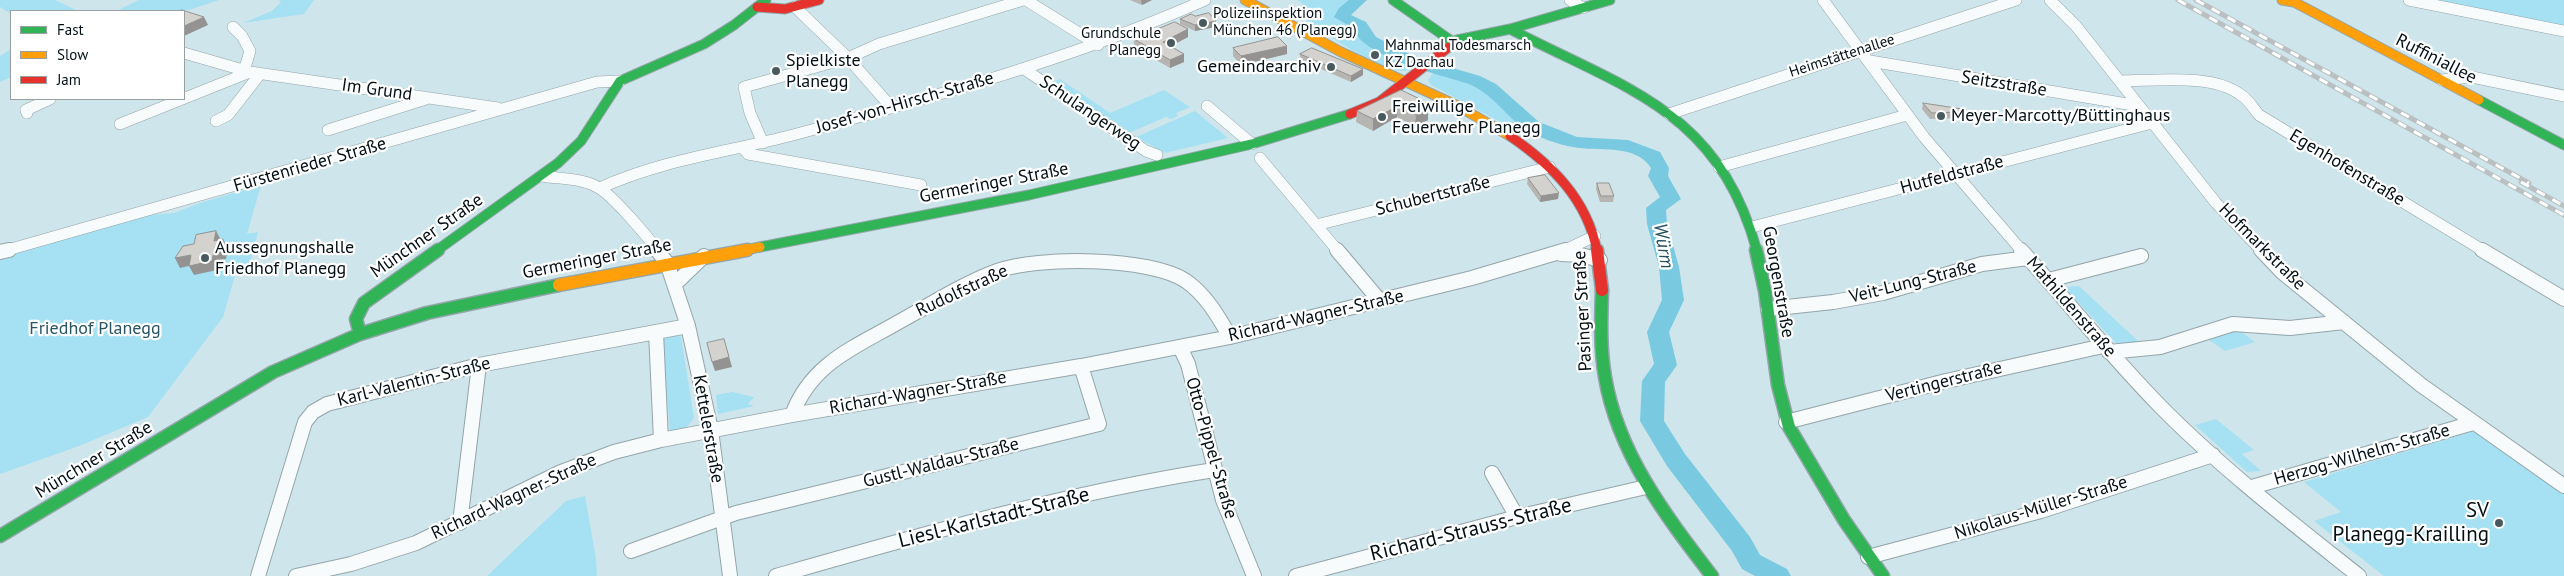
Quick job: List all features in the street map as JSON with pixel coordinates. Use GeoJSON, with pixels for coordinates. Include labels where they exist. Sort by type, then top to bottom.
{"type":"FeatureCollection","features":[{"type":"Feature","properties":{"kind":"main road"},"geometry":{"type":"LineString","coordinates":[[620,81],[704,44],[762,4],[777,9],[795,7],[819,0]]}},
{"type":"Feature","properties":{"kind":"main road","name":"Pasinger Straße"},"geometry":{"type":"LineString","coordinates":[[1245,0],[1276,14],[1352,58],[1493,125],[1550,167],[1571,190],[1586,215],[1595,236],[1600,260],[1602,356],[1605,383],[1619,434],[1646,487],[1712,576]]}},
{"type":"Feature","properties":{"kind":"main road"},"geometry":{"type":"LineString","coordinates":[[1393,0],[1440,31],[1464,38]]}},
{"type":"Feature","properties":{"kind":"main road","name":"Germeringer Straße"},"geometry":{"type":"LineString","coordinates":[[360,334],[427,313],[481,300],[1029,195],[1252,144],[1340,118],[1388,96],[1420,72],[1453,42],[1510,29],[1610,0]]}},
{"type":"Feature","properties":{"kind":"main road","name":"Ruffiniallee"},"geometry":{"type":"LineString","coordinates":[[2282,0],[2296,1],[2564,145]]}},
{"type":"Feature","properties":{"kind":"main road","name":"Georgenstraße"},"geometry":{"type":"LineString","coordinates":[[1510,29],[1623,84],[1669,114],[1697,140],[1719,167],[1741,201],[1752,227],[1768,309],[1775,371],[1786,422],[1823,487],[1868,557],[1883,576]]}},
{"type":"Feature","properties":{"kind":"main road"},"geometry":{"type":"LineString","coordinates":[[1440,31],[1445,38],[1453,42]]}},
{"type":"Feature","properties":{"kind":"main road","name":"Münchner Straße"},"geometry":{"type":"LineString","coordinates":[[0,536],[246,386],[316,352],[360,334],[354,321],[356,310],[369,298],[542,176],[581,141],[620,81]]}},
{"type":"Feature","properties":{"kind":"main road"},"geometry":{"type":"LineString","coordinates":[[1388,96],[1412,94],[1439,98]]}},
{"type":"Feature","properties":{"kind":"street"},"geometry":{"type":"LineString","coordinates":[[763,143],[750,113],[744,87],[848,58],[879,44],[1025,0],[1098,45]]}},
{"type":"Feature","properties":{"kind":"street","name":"Josef-von-Hirsch-Straße"},"geometry":{"type":"LineString","coordinates":[[600,188],[628,175],[763,143],[892,108],[1024,69],[1098,45],[1205,0]]}},
{"type":"Feature","properties":{"kind":"street"},"geometry":{"type":"LineString","coordinates":[[1570,0],[1583,8]]}},
{"type":"Feature","properties":{"kind":"street","name":"Mathildenstraße"},"geometry":{"type":"LineString","coordinates":[[1823,0],[1870,61],[1907,115],[1954,174],[2049,280],[2106,349],[2160,406],[2213,455],[2357,576]]}},
{"type":"Feature","properties":{"kind":"street","name":"Heimstättenallee"},"geometry":{"type":"LineString","coordinates":[[1669,114],[2016,0]]}},
{"type":"Feature","properties":{"kind":"street","name":"Hofmarkstraße"},"geometry":{"type":"LineString","coordinates":[[2050,0],[2076,26],[2216,203],[2282,272],[2421,385],[2564,486]]}},
{"type":"Feature","properties":{"kind":"street"},"geometry":{"type":"LineString","coordinates":[[2409,0],[2564,31]]}},
{"type":"Feature","properties":{"kind":"street"},"geometry":{"type":"LineString","coordinates":[[795,7],[848,58],[892,108]]}},
{"type":"Feature","properties":{"kind":"street"},"geometry":{"type":"LineString","coordinates":[[216,121],[228,115],[252,72],[250,51],[242,36],[233,27]]}},
{"type":"Feature","properties":{"kind":"street","name":"Im Grund"},"geometry":{"type":"LineString","coordinates":[[185,53],[252,72],[503,108]]}},
{"type":"Feature","properties":{"kind":"street","name":"Seitzstraße"},"geometry":{"type":"LineString","coordinates":[[1870,61],[2139,106]]}},
{"type":"Feature","properties":{"kind":"street","name":"Schulangerweg"},"geometry":{"type":"LineString","coordinates":[[1024,69],[1146,151],[1158,155]]}},
{"type":"Feature","properties":{"kind":"street","name":"Im Grund"},"geometry":{"type":"LineString","coordinates":[[185,98],[252,72]]}},
{"type":"Feature","properties":{"kind":"street"},"geometry":{"type":"LineString","coordinates":[[2442,80],[2472,77],[2564,96]]}},
{"type":"Feature","properties":{"kind":"street","name":"Fürstenrieder Straße"},"geometry":{"type":"LineString","coordinates":[[0,252],[597,82],[620,81]]}},
{"type":"Feature","properties":{"kind":"street","name":"Egenhofenstraße"},"geometry":{"type":"LineString","coordinates":[[2120,81],[2202,83],[2224,87],[2239,93],[2260,115],[2564,299]]}},
{"type":"Feature","properties":{"kind":"street"},"geometry":{"type":"LineString","coordinates":[[328,130],[430,98]]}},
{"type":"Feature","properties":{"kind":"street"},"geometry":{"type":"LineString","coordinates":[[27,113],[26,110],[30,106],[47,100]]}},
{"type":"Feature","properties":{"kind":"street","name":"Im Grund"},"geometry":{"type":"LineString","coordinates":[[120,124],[181,100]]}},
{"type":"Feature","properties":{"kind":"street"},"geometry":{"type":"LineString","coordinates":[[1207,106],[1252,144]]}},
{"type":"Feature","properties":{"kind":"street"},"geometry":{"type":"LineString","coordinates":[[1719,167],[1907,115]]}},
{"type":"Feature","properties":{"kind":"street","name":"Hutfeldstraße"},"geometry":{"type":"LineString","coordinates":[[1752,227],[2152,123]]}},
{"type":"Feature","properties":{"kind":"street"},"geometry":{"type":"LineString","coordinates":[[743,148],[748,154],[921,185]]}},
{"type":"Feature","properties":{"kind":"street"},"geometry":{"type":"LineString","coordinates":[[1260,158],[1380,301]]}},
{"type":"Feature","properties":{"kind":"street","name":"Schubertstraße"},"geometry":{"type":"LineString","coordinates":[[1316,225],[1550,167]]}},
{"type":"Feature","properties":{"kind":"street","name":"Kettelerstraße"},"geometry":{"type":"LineString","coordinates":[[542,176],[584,182],[600,188],[649,238],[667,263],[688,326],[711,430],[724,517],[730,576]]}},
{"type":"Feature","properties":{"kind":"street","name":"Richard-Wagner-Straße"},"geometry":{"type":"LineString","coordinates":[[296,576],[360,561],[416,543],[561,472],[614,452],[661,440],[792,414],[1080,366],[1230,337],[1380,301],[1556,254],[1595,236]]}},
{"type":"Feature","properties":{"kind":"street","name":"Richard-Wagner-Straße"},"geometry":{"type":"LineString","coordinates":[[1556,254],[1581,255],[1600,260]]}},
{"type":"Feature","properties":{"kind":"street"},"geometry":{"type":"LineString","coordinates":[[675,284],[704,256]]}},
{"type":"Feature","properties":{"kind":"street"},"geometry":{"type":"LineString","coordinates":[[2049,280],[2141,256]]}},
{"type":"Feature","properties":{"kind":"street","name":"Veit-Lung-Straße"},"geometry":{"type":"LineString","coordinates":[[1768,309],[1833,302],[1882,293],[1982,264],[2028,258]]}},
{"type":"Feature","properties":{"kind":"street","name":"Rudolfstraße"},"geometry":{"type":"LineString","coordinates":[[792,414],[802,390],[827,365],[855,346],[969,284],[1024,263],[1080,261],[1159,269],[1184,278],[1199,290],[1230,337]]}},
{"type":"Feature","properties":{"kind":"street","name":"Vertingerstraße"},"geometry":{"type":"LineString","coordinates":[[1786,422],[1946,381],[2106,349],[2160,348],[2233,324],[2290,328],[2344,322]]}},
{"type":"Feature","properties":{"kind":"street","name":"Karl-Valentin-Straße"},"geometry":{"type":"LineString","coordinates":[[258,576],[305,422],[312,412],[327,404],[479,365],[688,326]]}},
{"type":"Feature","properties":{"kind":"street"},"geometry":{"type":"LineString","coordinates":[[656,332],[661,440]]}},
{"type":"Feature","properties":{"kind":"street","name":"Otto-Pippel-Straße"},"geometry":{"type":"LineString","coordinates":[[1180,347],[1188,364],[1223,500],[1254,576]]}},
{"type":"Feature","properties":{"kind":"street"},"geometry":{"type":"LineString","coordinates":[[460,523],[479,365]]}},
{"type":"Feature","properties":{"kind":"street","name":"Gustl-Waldau-Straße"},"geometry":{"type":"LineString","coordinates":[[724,517],[1099,424],[1080,366]]}},
{"type":"Feature","properties":{"kind":"street","name":"Herzog-Wilhelm-Straße"},"geometry":{"type":"LineString","coordinates":[[2252,487],[2473,423]]}},
{"type":"Feature","properties":{"kind":"street","name":"Nikolaus-Müller-Straße"},"geometry":{"type":"LineString","coordinates":[[1868,557],[2040,511],[2213,455]]}},
{"type":"Feature","properties":{"kind":"street","name":"Liesl-Karlstadt-Straße"},"geometry":{"type":"LineString","coordinates":[[776,576],[929,533],[1048,503],[1180,475],[1214,470]]}},
{"type":"Feature","properties":{"kind":"street"},"geometry":{"type":"LineString","coordinates":[[1492,473],[1517,517]]}},
{"type":"Feature","properties":{"kind":"street","name":"Richard-Strauss-Straße"},"geometry":{"type":"LineString","coordinates":[[1296,576],[1517,517],[1646,487]]}},
{"type":"Feature","properties":{"kind":"street"},"geometry":{"type":"LineString","coordinates":[[631,551],[724,517]]}},
{"type":"Feature","properties":{"kind":"green space"},"geometry":{"type":"Polygon","coordinates":[[[0,0],[55,0],[76,10],[10,10],[10,13],[0,7],[0,0]]]}},
{"type":"Feature","properties":{"kind":"green space"},"geometry":{"type":"Polygon","coordinates":[[[139,0],[219,0],[189,10],[118,10],[139,0]]]}},
{"type":"Feature","properties":{"kind":"green space"},"geometry":{"type":"Polygon","coordinates":[[[279,0],[314,0],[304,14],[243,23],[272,11],[281,2],[279,0]]]}},
{"type":"Feature","properties":{"kind":"green space"},"geometry":{"type":"Polygon","coordinates":[[[1297,0],[1355,0],[1340,10],[1338,17],[1355,27],[1357,35],[1368,42],[1415,66],[1401,71],[1390,69],[1364,57],[1301,17],[1306,15],[1298,8],[1303,4],[1297,0]]]}},
{"type":"Feature","properties":{"kind":"green space"},"geometry":{"type":"Polygon","coordinates":[[[2426,0],[2564,0],[2564,27],[2426,0]]]}},
{"type":"Feature","properties":{"kind":"green space"},"geometry":{"type":"Polygon","coordinates":[[[10,50],[10,77],[0,82],[0,56],[10,50]]]}},
{"type":"Feature","properties":{"kind":"green space"},"geometry":{"type":"Polygon","coordinates":[[[1434,72],[1474,83],[1486,90],[1528,127],[1515,130],[1430,84],[1428,80],[1434,72]]]}},
{"type":"Feature","properties":{"kind":"green space"},"geometry":{"type":"Polygon","coordinates":[[[1060,79],[1110,113],[1164,90],[1190,107],[1176,113],[1178,116],[1171,119],[1166,117],[1129,133],[1054,82],[1060,79]]]}},
{"type":"Feature","properties":{"kind":"green space"},"geometry":{"type":"Polygon","coordinates":[[[1195,111],[1228,138],[1165,153],[1136,137],[1195,111]]]}},
{"type":"Feature","properties":{"kind":"green space","name":"Friedhof Planegg"},"geometry":{"type":"Polygon","coordinates":[[[261,185],[247,234],[258,232],[250,263],[238,265],[223,317],[148,417],[79,446],[0,474],[0,256],[151,215],[174,213],[200,203],[261,185]]]}},
{"type":"Feature","properties":{"kind":"green space"},"geometry":{"type":"Polygon","coordinates":[[[2079,286],[2139,342],[2116,343],[2064,287],[2079,286]]]}},
{"type":"Feature","properties":{"kind":"green space"},"geometry":{"type":"Polygon","coordinates":[[[2236,328],[2255,342],[2225,351],[2205,337],[2236,328]]]}},
{"type":"Feature","properties":{"kind":"green space"},"geometry":{"type":"Polygon","coordinates":[[[678,335],[681,337],[694,418],[686,428],[670,432],[662,337],[678,335]]]}},
{"type":"Feature","properties":{"kind":"green space"},"geometry":{"type":"Polygon","coordinates":[[[732,392],[754,397],[748,404],[754,406],[718,414],[716,395],[732,392]]]}},
{"type":"Feature","properties":{"kind":"green space"},"geometry":{"type":"Polygon","coordinates":[[[2216,419],[2254,450],[2242,454],[2261,471],[2247,472],[2195,425],[2216,419]]]}},
{"type":"Feature","properties":{"kind":"green space"},"geometry":{"type":"Polygon","coordinates":[[[2474,431],[2564,492],[2564,576],[2384,576],[2314,521],[2341,512],[2304,482],[2474,431]]]}},
{"type":"Feature","properties":{"kind":"green space"},"geometry":{"type":"Polygon","coordinates":[[[585,496],[596,559],[597,576],[487,576],[566,501],[585,496]]]}},
{"type":"Feature","properties":{"kind":"building"},"geometry":{"type":"Polygon","coordinates":[[[185,11],[204,17],[185,26],[185,11]]]}},
{"type":"Feature","properties":{"kind":"building"},"geometry":{"type":"Polygon","coordinates":[[[1209,13],[1216,21],[1195,25],[1180,19],[1191,14],[1195,16],[1209,13]]]}},
{"type":"Feature","properties":{"kind":"building"},"geometry":{"type":"Polygon","coordinates":[[[1175,22],[1188,29],[1163,42],[1184,54],[1170,60],[1134,39],[1175,22]]]}},
{"type":"Feature","properties":{"kind":"building"},"geometry":{"type":"Polygon","coordinates":[[[1278,37],[1287,46],[1241,56],[1233,48],[1278,37]]]}},
{"type":"Feature","properties":{"kind":"building"},"geometry":{"type":"Polygon","coordinates":[[[1312,48],[1363,69],[1351,76],[1300,54],[1312,48]]]}},
{"type":"Feature","properties":{"kind":"building"},"geometry":{"type":"Polygon","coordinates":[[[1401,90],[1422,100],[1417,103],[1428,109],[1416,115],[1398,106],[1373,119],[1357,111],[1401,90]]]}},
{"type":"Feature","properties":{"kind":"building"},"geometry":{"type":"Polygon","coordinates":[[[1923,103],[1962,109],[1961,112],[1932,113],[1923,103]]]}},
{"type":"Feature","properties":{"kind":"building"},"geometry":{"type":"Polygon","coordinates":[[[1545,175],[1559,193],[1541,196],[1528,178],[1545,175]]]}},
{"type":"Feature","properties":{"kind":"building"},"geometry":{"type":"Polygon","coordinates":[[[1597,183],[1609,183],[1614,196],[1601,196],[1597,183]]]}},
{"type":"Feature","properties":{"kind":"building"},"geometry":{"type":"Polygon","coordinates":[[[216,231],[214,241],[223,239],[221,250],[214,251],[212,261],[189,266],[191,255],[175,258],[183,246],[194,244],[196,235],[216,231]]]}},
{"type":"Feature","properties":{"kind":"building"},"geometry":{"type":"Polygon","coordinates":[[[724,339],[729,357],[712,362],[707,343],[724,339]]]}},
{"type":"Feature","properties":{"kind":"waterway","name":"Würm"},"geometry":{"type":"LineString","coordinates":[[1359,0],[1345,11],[1342,17],[1360,25],[1363,34],[1370,41],[1412,62],[1474,80],[1490,88],[1533,126],[1574,142],[1621,144],[1653,156],[1660,168],[1658,176],[1671,199],[1656,208],[1657,224],[1669,267],[1673,300],[1658,332],[1666,365],[1654,381],[1652,421],[1676,460],[1741,544],[1751,562],[1778,576]]}},
{"type":"Feature","properties":{"kind":"railway"},"geometry":{"type":"LineString","coordinates":[[2178,0],[2564,215]]}},
{"type":"Feature","properties":{"kind":"railway"},"geometry":{"type":"LineString","coordinates":[[2196,0],[2529,183]]}},
{"type":"Feature","properties":{"kind":"railway"},"geometry":{"type":"LineString","coordinates":[[2521,182],[2564,206]]}},
{"type":"Feature","properties":{"kind":"traffic: fast"},"geometry":{"type":"LineString","coordinates":[[360,334],[356,319],[364,303],[558,163],[581,141],[620,81],[704,44],[734,25],[766,0]]}},
{"type":"Feature","properties":{"kind":"traffic: fast"},"geometry":{"type":"LineString","coordinates":[[1393,0],[1453,42]]}},
{"type":"Feature","properties":{"kind":"traffic: fast"},"geometry":{"type":"LineString","coordinates":[[1449,47],[1457,40],[1510,29],[1610,0]]}},
{"type":"Feature","properties":{"kind":"traffic: fast"},"geometry":{"type":"LineString","coordinates":[[1510,29],[1612,78],[1652,101],[1670,114],[1694,136],[1714,158],[1730,182],[1742,207],[1760,261],[1778,385],[1789,427],[1826,492],[1883,576]]}},
{"type":"Feature","properties":{"kind":"traffic: fast"},"geometry":{"type":"LineString","coordinates":[[2479,100],[2564,145]]}},
{"type":"Feature","properties":{"kind":"traffic: fast"},"geometry":{"type":"LineString","coordinates":[[760,247],[1029,195],[1252,144],[1350,114]]}},
{"type":"Feature","properties":{"kind":"traffic: fast"},"geometry":{"type":"LineString","coordinates":[[0,536],[273,372],[360,334],[427,313],[559,285]]}},
{"type":"Feature","properties":{"kind":"traffic: fast"},"geometry":{"type":"LineString","coordinates":[[1602,290],[1603,364],[1607,388],[1623,440],[1649,488],[1679,533],[1712,576]]}},
{"type":"Feature","properties":{"kind":"traffic: slow"},"geometry":{"type":"LineString","coordinates":[[1245,0],[1341,52],[1456,105],[1510,136]]}},
{"type":"Feature","properties":{"kind":"traffic: slow"},"geometry":{"type":"LineString","coordinates":[[2282,0],[2294,2],[2479,100]]}},
{"type":"Feature","properties":{"kind":"traffic: slow"},"geometry":{"type":"LineString","coordinates":[[559,285],[760,247]]}},
{"type":"Feature","properties":{"kind":"traffic: jam"},"geometry":{"type":"LineString","coordinates":[[757,7],[785,9],[819,0]]}},
{"type":"Feature","properties":{"kind":"traffic: jam"},"geometry":{"type":"LineString","coordinates":[[1350,114],[1379,102],[1449,47]]}},
{"type":"Feature","properties":{"kind":"traffic: jam"},"geometry":{"type":"LineString","coordinates":[[1510,136],[1549,165],[1577,200],[1588,220],[1595,241],[1600,265],[1602,290]]}},
{"type":"Feature","properties":{"kind":"place","name":"Polizeiinspektion München 46 (Planegg)"},"geometry":{"type":"Point","coordinates":[1203,23]}},
{"type":"Feature","properties":{"kind":"place","name":"Grundschule Planegg"},"geometry":{"type":"Point","coordinates":[1171,43]}},
{"type":"Feature","properties":{"kind":"place","name":"Mahnmal Todesmarsch KZ Dachau"},"geometry":{"type":"Point","coordinates":[1375,55]}},
{"type":"Feature","properties":{"kind":"place","name":"Gemeindearchiv"},"geometry":{"type":"Point","coordinates":[1331,67]}},
{"type":"Feature","properties":{"kind":"place","name":"Spielkiste Planegg"},"geometry":{"type":"Point","coordinates":[776,71]}},
{"type":"Feature","properties":{"kind":"place","name":"Meyer-Marcotty/Büttinghaus"},"geometry":{"type":"Point","coordinates":[1941,116]}},
{"type":"Feature","properties":{"kind":"place","name":"Freiwillige Feuerwehr Planegg"},"geometry":{"type":"Point","coordinates":[1382,117]}},
{"type":"Feature","properties":{"kind":"place","name":"Aussegnungshalle Friedhof Planegg"},"geometry":{"type":"Point","coordinates":[205,258]}},
{"type":"Feature","properties":{"kind":"place","name":"SV Planegg-Krailling"},"geometry":{"type":"Point","coordinates":[2499,523]}}]}
